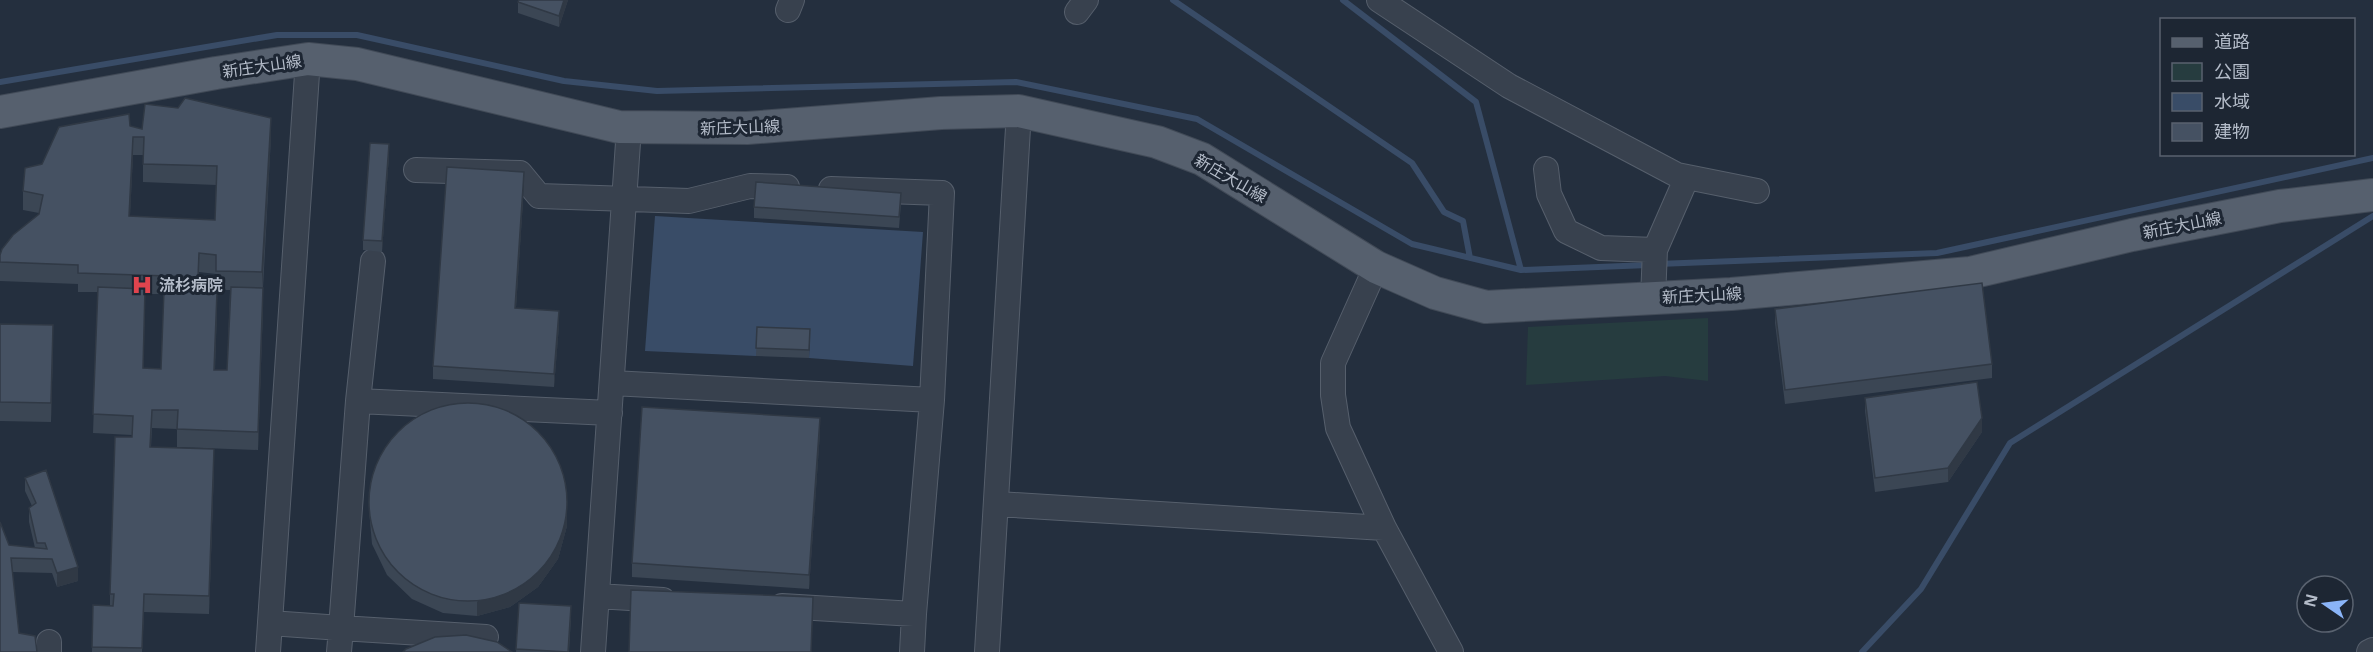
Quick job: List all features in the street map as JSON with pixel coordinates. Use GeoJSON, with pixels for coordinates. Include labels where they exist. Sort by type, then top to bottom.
{"type":"FeatureCollection","features":[{"type":"Feature","properties":{"kind":"main road","name":"新庄大山線"},"geometry":{"type":"LineString","coordinates":[[0,112],[216,73],[308,59],[357,64],[505,98],[572,117],[629,128],[747,128],[941,113],[1019,111],[1157,142],[1202,159],[1376,267],[1435,293],[1486,307],[1731,294],[1970,273],[2133,235],[2280,206],[2373,195]]}},
{"type":"Feature","properties":{"kind":"street"},"geometry":{"type":"LineString","coordinates":[[1379,0],[1509,86],[1677,175],[1757,191]]}},
{"type":"Feature","properties":{"kind":"street"},"geometry":{"type":"LineString","coordinates":[[268,652],[308,59]]}},
{"type":"Feature","properties":{"kind":"street"},"geometry":{"type":"LineString","coordinates":[[987,652],[998,504],[1019,111]]}},
{"type":"Feature","properties":{"kind":"street"},"geometry":{"type":"LineString","coordinates":[[593,652],[629,128]]}},
{"type":"Feature","properties":{"kind":"street"},"geometry":{"type":"LineString","coordinates":[[1546,169],[1549,194],[1566,231],[1601,248],[1655,250]]}},
{"type":"Feature","properties":{"kind":"street"},"geometry":{"type":"LineString","coordinates":[[416,170],[520,173],[538,196],[690,201],[750,186],[942,193],[932,400],[912,652]]}},
{"type":"Feature","properties":{"kind":"street"},"geometry":{"type":"LineString","coordinates":[[1653,298],[1655,250],[1687,177]]}},
{"type":"Feature","properties":{"kind":"street"},"geometry":{"type":"LineString","coordinates":[[339,652],[358,401],[373,261]]}},
{"type":"Feature","properties":{"kind":"street"},"geometry":{"type":"LineString","coordinates":[[1376,267],[1333,363],[1333,395],[1338,428],[1384,528],[1451,652]]}},
{"type":"Feature","properties":{"kind":"street"},"geometry":{"type":"LineString","coordinates":[[612,383],[932,400]]}},
{"type":"Feature","properties":{"kind":"street"},"geometry":{"type":"LineString","coordinates":[[358,401],[610,413]]}},
{"type":"Feature","properties":{"kind":"street"},"geometry":{"type":"LineString","coordinates":[[998,504],[1384,528]]}},
{"type":"Feature","properties":{"kind":"street"},"geometry":{"type":"LineString","coordinates":[[597,596],[691,601]]}},
{"type":"Feature","properties":{"kind":"street"},"geometry":{"type":"LineString","coordinates":[[761,605],[914,614]]}},
{"type":"Feature","properties":{"kind":"street"},"geometry":{"type":"LineString","coordinates":[[270,623],[486,637]]}},
{"type":"Feature","properties":{"kind":"street"},"geometry":{"type":"LineString","coordinates":[[2369,652],[2373,650]]}},
{"type":"Feature","properties":{"kind":"green space"},"geometry":{"type":"Polygon","coordinates":[[[1708,318],[1708,381],[1665,376],[1526,385],[1528,327],[1708,318]]]}},
{"type":"Feature","properties":{"kind":"water"},"geometry":{"type":"Polygon","coordinates":[[[655,216],[923,232],[913,366],[809,358],[810,337],[756,356],[645,351],[655,216]]]}},
{"type":"Feature","properties":{"kind":"building"},"geometry":{"type":"Polygon","coordinates":[[[519,0],[564,0],[559,16],[518,2],[519,0]]]}},
{"type":"Feature","properties":{"kind":"building"},"geometry":{"type":"Polygon","coordinates":[[[185,98],[271,118],[262,272],[216,271],[216,255],[199,253],[198,277],[78,273],[78,265],[0,262],[2,249],[13,235],[39,214],[43,195],[23,191],[25,168],[42,164],[59,127],[129,114],[130,126],[142,129],[145,104],[178,108],[185,98]],[[133,137],[129,216],[215,220],[217,166],[143,164],[144,137],[133,137]]]}},
{"type":"Feature","properties":{"kind":"building"},"geometry":{"type":"Polygon","coordinates":[[[370,143],[389,144],[382,241],[363,240],[370,143]]]}},
{"type":"Feature","properties":{"kind":"building"},"geometry":{"type":"Polygon","coordinates":[[[447,167],[524,172],[515,308],[559,311],[554,374],[433,366],[447,167]]]}},
{"type":"Feature","properties":{"kind":"building"},"geometry":{"type":"Polygon","coordinates":[[[756,182],[901,193],[899,217],[754,207],[756,182]]]}},
{"type":"Feature","properties":{"kind":"building"},"geometry":{"type":"Polygon","coordinates":[[[1982,283],[1992,364],[1785,390],[1775,309],[1982,283]]]}},
{"type":"Feature","properties":{"kind":"building"},"geometry":{"type":"Polygon","coordinates":[[[98,287],[145,289],[143,368],[161,369],[164,290],[217,292],[214,370],[227,370],[231,287],[263,288],[258,432],[177,429],[178,410],[152,410],[150,447],[214,449],[209,596],[144,594],[142,648],[92,647],[93,605],[113,606],[114,594],[110,594],[115,437],[132,437],[133,416],[93,414],[98,287]]]}},
{"type":"Feature","properties":{"kind":"building"},"geometry":{"type":"Polygon","coordinates":[[[0,324],[53,325],[51,403],[0,402],[0,324]]]}},
{"type":"Feature","properties":{"kind":"building"},"geometry":{"type":"Polygon","coordinates":[[[757,327],[810,329],[809,350],[756,348],[757,327]]]}},
{"type":"Feature","properties":{"kind":"building"},"geometry":{"type":"Polygon","coordinates":[[[1977,382],[1982,418],[1948,468],[1875,478],[1865,398],[1977,382]]]}},
{"type":"Feature","properties":{"kind":"building"},"geometry":{"type":"Polygon","coordinates":[[[468,403],[497,407],[515,415],[538,432],[555,455],[563,473],[567,502],[563,531],[555,549],[538,572],[515,589],[497,597],[468,601],[439,597],[421,589],[398,572],[381,549],[373,531],[369,502],[373,473],[381,455],[398,432],[421,415],[439,407],[468,403]]]}},
{"type":"Feature","properties":{"kind":"building"},"geometry":{"type":"Polygon","coordinates":[[[642,407],[820,418],[809,575],[632,563],[642,407]]]}},
{"type":"Feature","properties":{"kind":"building"},"geometry":{"type":"Polygon","coordinates":[[[46,470],[78,567],[57,573],[52,559],[11,558],[19,633],[35,636],[37,652],[0,652],[0,522],[9,545],[47,549],[45,543],[37,543],[29,508],[36,503],[25,478],[46,470]]]}},
{"type":"Feature","properties":{"kind":"building"},"geometry":{"type":"Polygon","coordinates":[[[631,590],[813,597],[811,652],[629,652],[631,590]]]}},
{"type":"Feature","properties":{"kind":"building"},"geometry":{"type":"Polygon","coordinates":[[[519,603],[571,606],[568,652],[516,649],[519,603]]]}},
{"type":"Feature","properties":{"kind":"building"},"geometry":{"type":"Polygon","coordinates":[[[466,635],[497,642],[512,652],[403,652],[435,637],[466,635]]]}},
{"type":"Feature","properties":{"kind":"waterway"},"geometry":{"type":"LineString","coordinates":[[1173,0],[1412,163],[1444,212],[1463,221],[1470,258]]}},
{"type":"Feature","properties":{"kind":"waterway"},"geometry":{"type":"LineString","coordinates":[[1343,0],[1476,102],[1521,270]]}},
{"type":"Feature","properties":{"kind":"waterway"},"geometry":{"type":"LineString","coordinates":[[0,82],[277,35],[357,35],[564,81],[657,91],[1016,82],[1197,119],[1412,244],[1521,270],[1648,265]]}},
{"type":"Feature","properties":{"kind":"waterway"},"geometry":{"type":"LineString","coordinates":[[1658,264],[1937,253],[2373,158]]}},
{"type":"Feature","properties":{"kind":"waterway"},"geometry":{"type":"LineString","coordinates":[[1862,652],[1921,589],[2010,443],[2373,216]]}},
{"type":"Feature","properties":{"kind":"place","name":"流杉病院"},"geometry":{"type":"Point","coordinates":[142,285]}}]}
